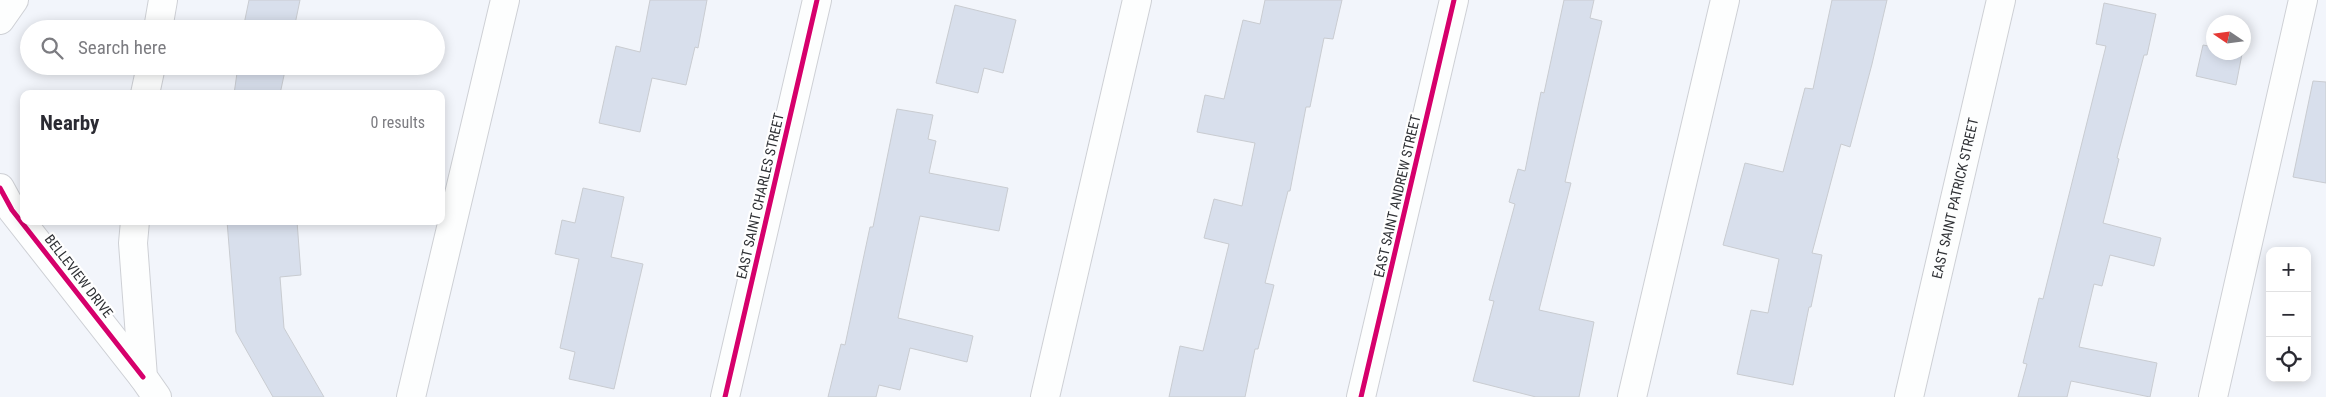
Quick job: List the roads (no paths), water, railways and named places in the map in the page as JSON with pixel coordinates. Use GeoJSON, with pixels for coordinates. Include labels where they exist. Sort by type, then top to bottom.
{"type":"FeatureCollection","features":[{"type":"Feature","properties":{"kind":"street"},"geometry":{"type":"LineString","coordinates":[[0,20],[14,0]]}},
{"type":"Feature","properties":{"kind":"street"},"geometry":{"type":"LineString","coordinates":[[160,20],[163,0]]}},
{"type":"Feature","properties":{"kind":"street"},"geometry":{"type":"LineString","coordinates":[[411,397],[505,0]]}},
{"type":"Feature","properties":{"kind":"street","name":"EAST SAINT CHARLES STREET"},"geometry":{"type":"LineString","coordinates":[[725,397],[817,0]]}},
{"type":"Feature","properties":{"kind":"street"},"geometry":{"type":"LineString","coordinates":[[1045,397],[1137,0]]}},
{"type":"Feature","properties":{"kind":"street","name":"EAST SAINT ANDREW STREET"},"geometry":{"type":"LineString","coordinates":[[1361,397],[1454,0]]}},
{"type":"Feature","properties":{"kind":"street"},"geometry":{"type":"LineString","coordinates":[[1632,397],[1725,0]]}},
{"type":"Feature","properties":{"kind":"street","name":"EAST SAINT PATRICK STREET"},"geometry":{"type":"LineString","coordinates":[[1909,397],[2001,0]]}},
{"type":"Feature","properties":{"kind":"street"},"geometry":{"type":"LineString","coordinates":[[2213,397],[2303,0]]}},
{"type":"Feature","properties":{"kind":"street"},"geometry":{"type":"LineString","coordinates":[[146,90],[148,75]]}},
{"type":"Feature","properties":{"kind":"street","name":"BELLEVIEW DRIVE"},"geometry":{"type":"LineString","coordinates":[[0,188],[20,220]]}},
{"type":"Feature","properties":{"kind":"street","name":"BELLEVIEW DRIVE"},"geometry":{"type":"LineString","coordinates":[[24,225],[150,387]]}},
{"type":"Feature","properties":{"kind":"street","name":"BELLEVIEW DRIVE"},"geometry":{"type":"LineString","coordinates":[[135,225],[133,243],[150,387]]}}]}
